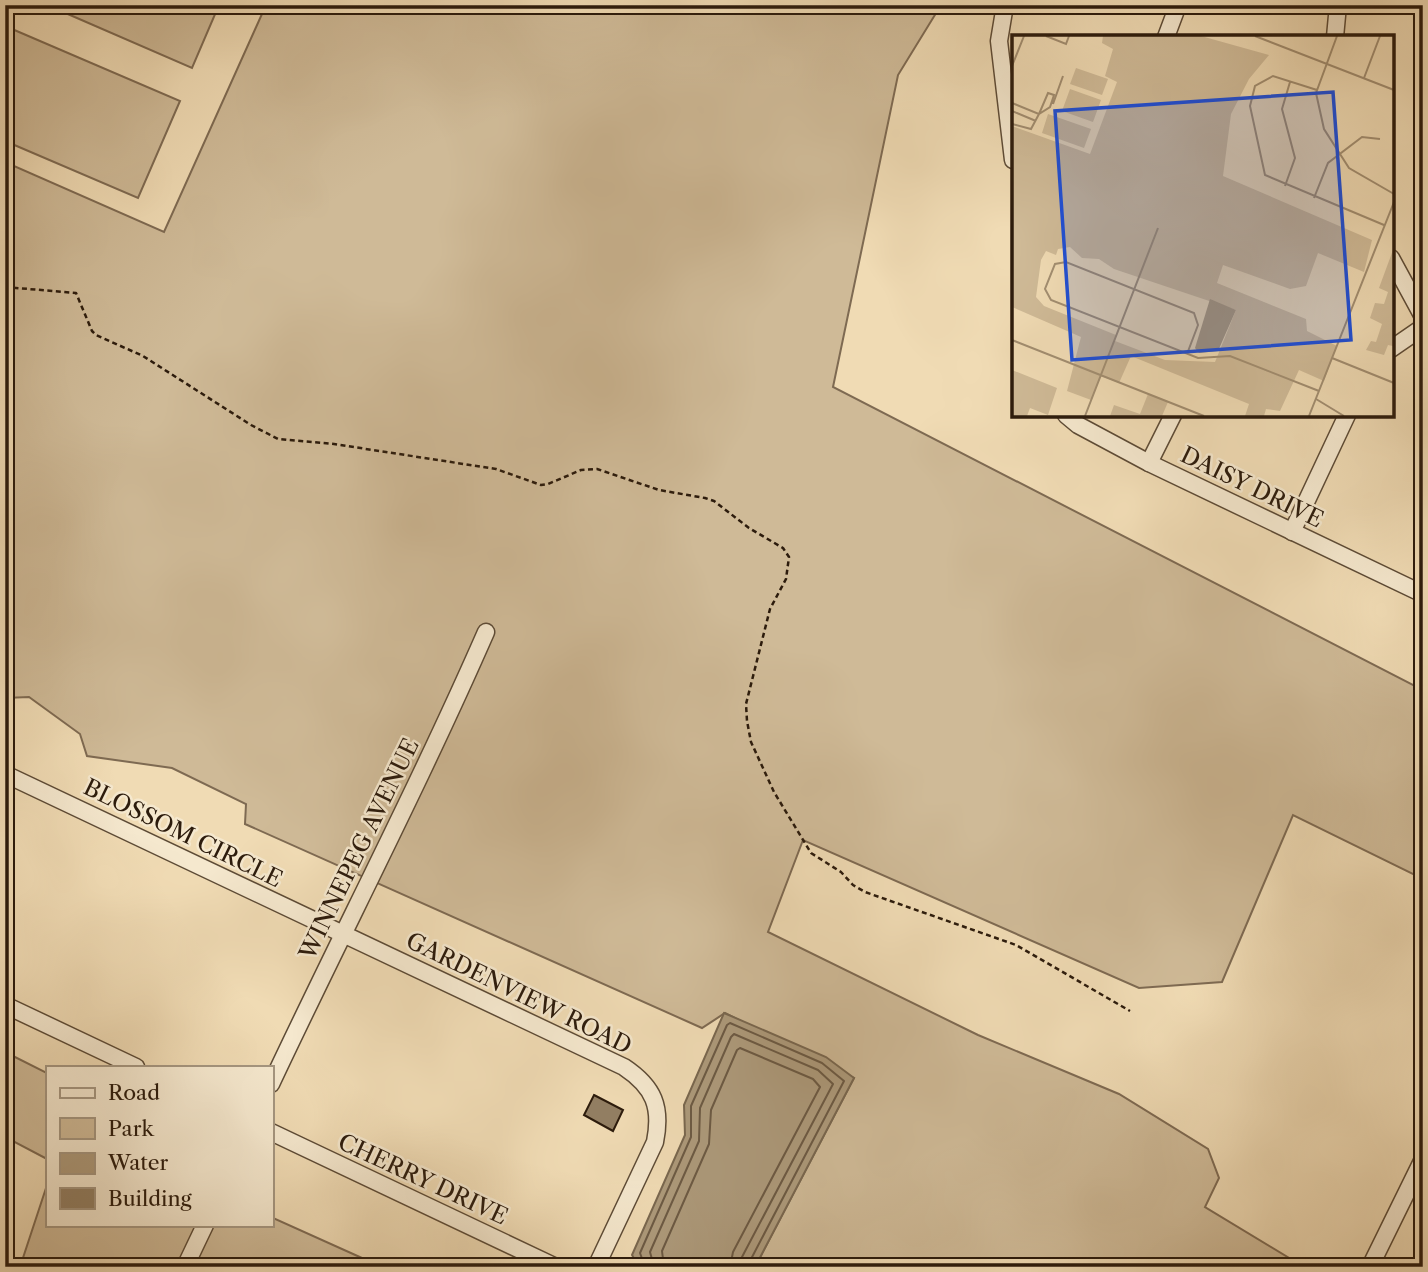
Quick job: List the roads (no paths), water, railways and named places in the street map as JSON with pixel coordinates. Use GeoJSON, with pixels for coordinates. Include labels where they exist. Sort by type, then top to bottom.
{"type":"FeatureCollection","features":[{"type":"Feature","properties":{"kind":"street"},"geometry":{"type":"LineString","coordinates":[[1005,5],[999,41],[1012,152]]}},
{"type":"Feature","properties":{"kind":"street"},"geometry":{"type":"LineString","coordinates":[[1167,35],[1178,5]]}},
{"type":"Feature","properties":{"kind":"street"},"geometry":{"type":"LineString","coordinates":[[1335,35],[1338,5]]}},
{"type":"Feature","properties":{"kind":"street"},"geometry":{"type":"LineString","coordinates":[[1393,262],[1423,317]]}},
{"type":"Feature","properties":{"kind":"street"},"geometry":{"type":"LineString","coordinates":[[1393,348],[1423,327]]}},
{"type":"Feature","properties":{"kind":"street","name":"DAISY DRIVE"},"geometry":{"type":"LineString","coordinates":[[1067,416],[1078,425],[1149,463],[1423,594]]}},
{"type":"Feature","properties":{"kind":"street"},"geometry":{"type":"LineString","coordinates":[[1149,463],[1172,416]]}},
{"type":"Feature","properties":{"kind":"street"},"geometry":{"type":"LineString","coordinates":[[1292,532],[1347,416]]}},
{"type":"Feature","properties":{"kind":"street","name":"WINNEPEG AVENUE"},"geometry":{"type":"LineString","coordinates":[[273,1080],[439,739],[485,632]]}},
{"type":"Feature","properties":{"kind":"street","name":"BLOSSOM CIRCLE"},"geometry":{"type":"LineString","coordinates":[[5,774],[342,934]]}},
{"type":"Feature","properties":{"kind":"street","name":"GARDENVIEW ROAD"},"geometry":{"type":"LineString","coordinates":[[342,934],[640,1077],[651,1092],[657,1110],[655,1142],[596,1267]]}},
{"type":"Feature","properties":{"kind":"street"},"geometry":{"type":"LineString","coordinates":[[5,1005],[134,1066]]}},
{"type":"Feature","properties":{"kind":"street","name":"CHERRY DRIVE"},"geometry":{"type":"LineString","coordinates":[[273,1133],[556,1267]]}},
{"type":"Feature","properties":{"kind":"street"},"geometry":{"type":"LineString","coordinates":[[1370,1267],[1423,1159]]}},
{"type":"Feature","properties":{"kind":"street"},"geometry":{"type":"LineString","coordinates":[[185,1267],[205,1226]]}},
{"type":"Feature","properties":{"kind":"water"},"geometry":{"type":"Polygon","coordinates":[[[724,1013],[826,1057],[854,1078],[755,1267],[639,1267],[632,1255],[685,1135],[684,1105],[724,1013]]]}}]}
